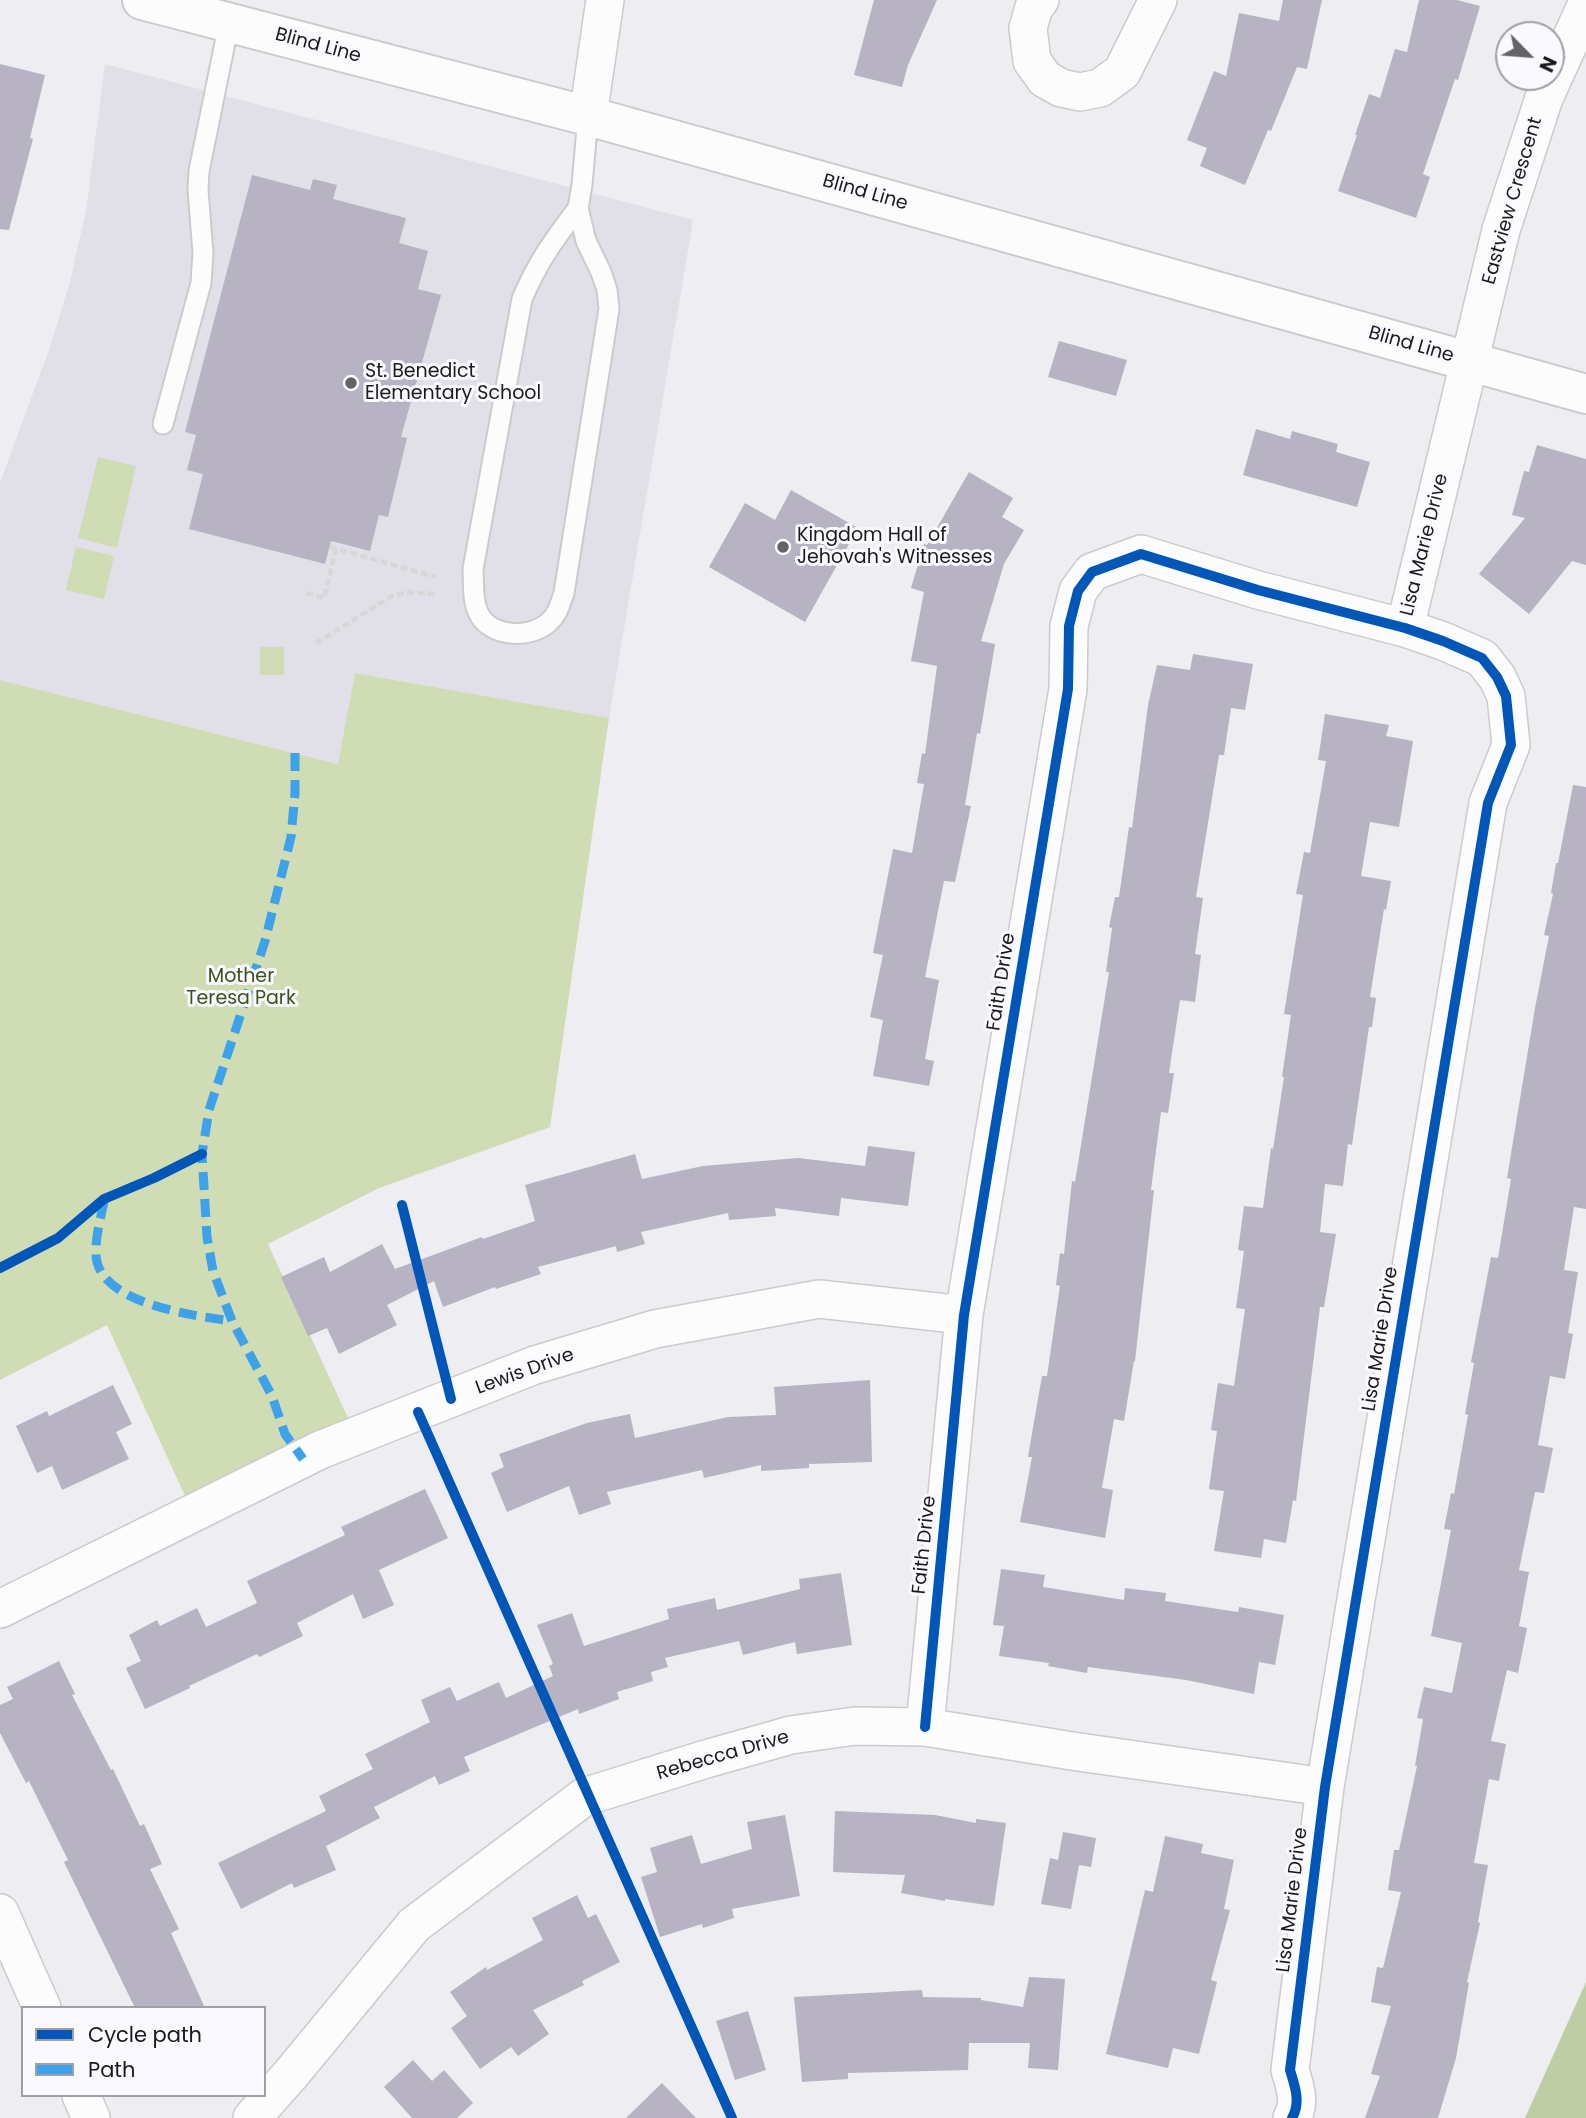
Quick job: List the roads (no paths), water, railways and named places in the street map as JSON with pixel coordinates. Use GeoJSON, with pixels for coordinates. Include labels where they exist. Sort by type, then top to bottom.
{"type":"FeatureCollection","features":[{"type":"Feature","properties":{"kind":"street","name":"Blind Line"},"geometry":{"type":"LineString","coordinates":[[142,0],[588,116],[1586,394]]}},
{"type":"Feature","properties":{"kind":"street"},"geometry":{"type":"LineString","coordinates":[[588,116],[606,0]]}},
{"type":"Feature","properties":{"kind":"street"},"geometry":{"type":"LineString","coordinates":[[1040,0],[1034,7],[1028,27],[1032,61],[1045,79],[1060,88],[1080,92],[1100,89],[1122,72],[1158,0]]}},
{"type":"Feature","properties":{"kind":"street","name":"Eastview Crescent"},"geometry":{"type":"LineString","coordinates":[[1470,362],[1501,229],[1544,98],[1586,6]]}},
{"type":"Feature","properties":{"kind":"street","name":"Lisa Marie Drive"},"geometry":{"type":"LineString","coordinates":[[1292,2118],[1295,2114],[1297,2093],[1290,2070],[1325,1787],[1488,803],[1511,745],[1506,696],[1497,677],[1482,658],[1405,628],[1470,362]]}},
{"type":"Feature","properties":{"kind":"street","name":"Faith Drive"},"geometry":{"type":"LineString","coordinates":[[925,1727],[964,1315],[1066,703],[1069,626],[1078,591],[1092,572],[1141,554],[1258,590],[1405,628]]}},
{"type":"Feature","properties":{"kind":"street","name":"Lewis Drive"},"geometry":{"type":"LineString","coordinates":[[0,1609],[320,1450],[535,1365],[655,1329],[819,1299],[964,1315]]}},
{"type":"Feature","properties":{"kind":"street","name":"Rebecca Drive"},"geometry":{"type":"LineString","coordinates":[[252,2118],[414,1925],[584,1797],[791,1735],[855,1726],[925,1727],[1325,1787]]}},
{"type":"Feature","properties":{"kind":"street"},"geometry":{"type":"LineString","coordinates":[[0,1913],[41,2006]]}},
{"type":"Feature","properties":{"kind":"street"},"geometry":{"type":"LineString","coordinates":[[82,2097],[91,2118]]}},
{"type":"Feature","properties":{"kind":"lane"},"geometry":{"type":"LineString","coordinates":[[163,424],[201,283],[203,253],[199,171],[229,23]]}},
{"type":"Feature","properties":{"kind":"lane"},"geometry":{"type":"LineString","coordinates":[[578,208],[535,268],[522,299],[473,569],[474,597],[478,612],[484,622],[505,632],[520,634],[535,631],[549,623],[558,612],[564,593],[609,309],[607,290],[586,241],[578,208],[588,116]]}},
{"type":"Feature","properties":{"kind":"place","name":"St. Benedict Elementary School"},"geometry":{"type":"Point","coordinates":[351,383]}},
{"type":"Feature","properties":{"kind":"place","name":"Kingdom Hall of Jehovah's Witnesses"},"geometry":{"type":"Point","coordinates":[783,547]}},
{"type":"Feature","properties":{"kind":"park label","name":"Mother Teresa Park"},"geometry":{"type":"Point","coordinates":[241,988]}}]}
